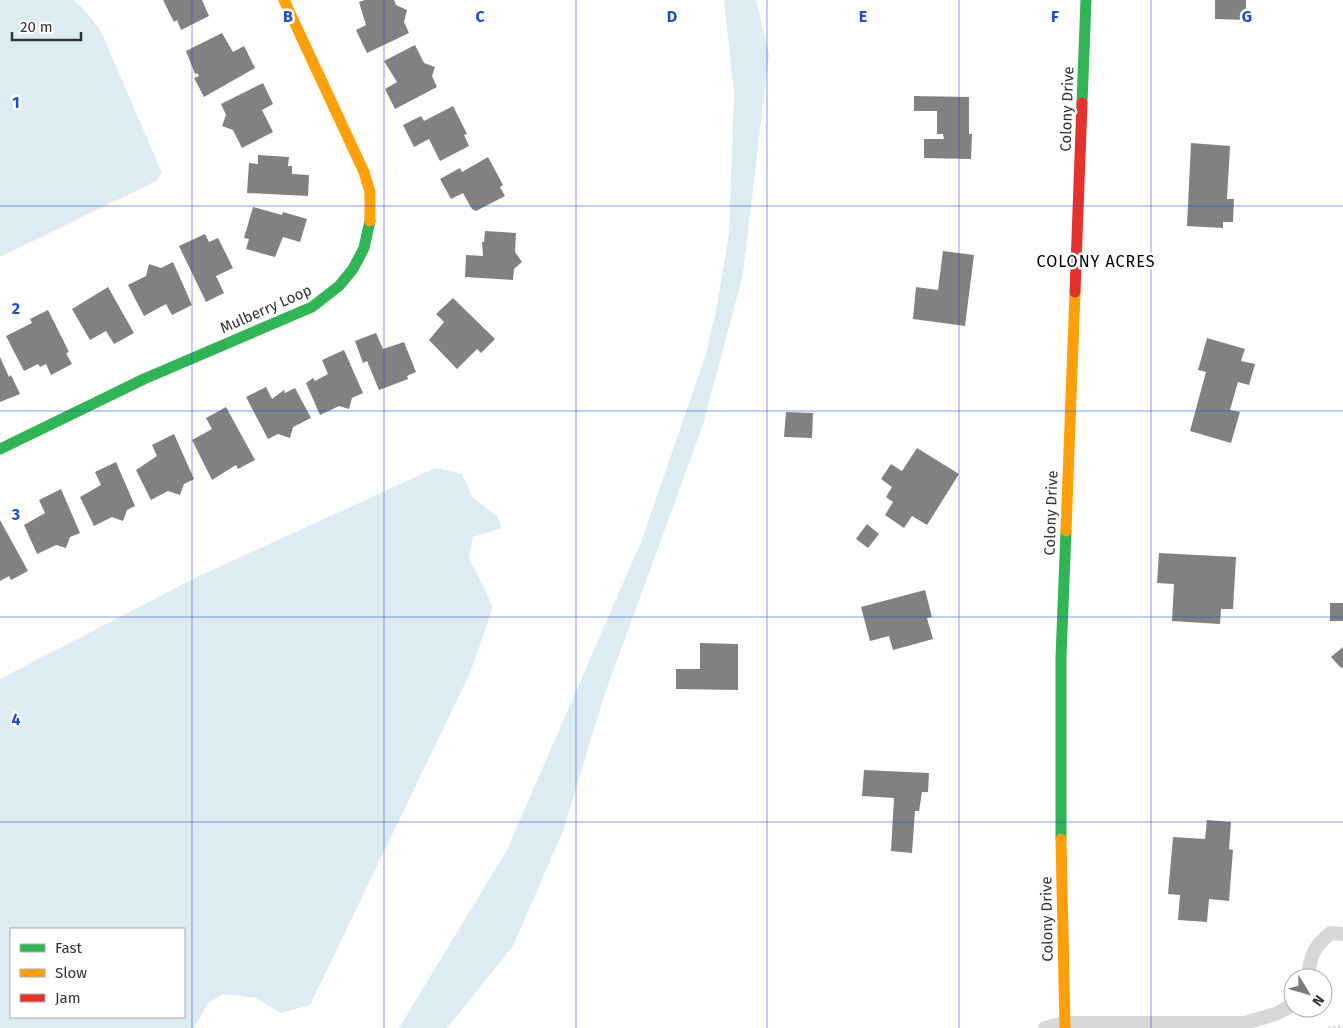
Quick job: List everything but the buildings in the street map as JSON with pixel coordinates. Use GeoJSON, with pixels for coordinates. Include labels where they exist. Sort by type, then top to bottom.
{"type":"FeatureCollection","features":[{"type":"Feature","properties":{"kind":"street","name":"Mulberry Loop"},"geometry":{"type":"LineString","coordinates":[[0,450],[144,379],[312,307],[328,296],[346,279],[360,258],[369,230],[372,211],[370,191],[359,160],[284,0]]}},
{"type":"Feature","properties":{"kind":"street","name":"Colony Drive"},"geometry":{"type":"LineString","coordinates":[[1064,1026],[1061,894],[1060,657],[1086,0]]}},
{"type":"Feature","properties":{"kind":"lane"},"geometry":{"type":"LineString","coordinates":[[1309,968],[1312,955],[1320,940],[1331,933],[1343,934]]}},
{"type":"Feature","properties":{"kind":"lane"},"geometry":{"type":"LineString","coordinates":[[1045,1028],[1064,1026],[1245,1023],[1283,1010]]}},
{"type":"Feature","properties":{"kind":"path"},"geometry":{"type":"LineString","coordinates":[[1328,1028],[1343,1026]]}},
{"type":"Feature","properties":{"kind":"shaded area"},"geometry":{"type":"Polygon","coordinates":[[[0,0],[73,0],[86,12],[103,36],[162,173],[157,180],[146,186],[0,257],[0,0]]]}},
{"type":"Feature","properties":{"kind":"shaded area"},"geometry":{"type":"Polygon","coordinates":[[[724,0],[756,0],[769,54],[743,274],[703,425],[604,696],[563,831],[513,946],[447,1028],[399,1028],[507,850],[641,542],[706,354],[718,300],[729,234],[734,93],[724,0]]]}},
{"type":"Feature","properties":{"kind":"shaded area"},"geometry":{"type":"Polygon","coordinates":[[[435,468],[462,474],[473,498],[497,516],[502,528],[473,537],[469,558],[493,607],[470,673],[310,1005],[281,1013],[256,998],[223,994],[209,1002],[194,1028],[0,1028],[0,679],[195,578],[435,468]]]}},
{"type":"Feature","properties":{"kind":"traffic: fast"},"geometry":{"type":"LineString","coordinates":[[1082,103],[1086,0]]}},
{"type":"Feature","properties":{"kind":"traffic: fast"},"geometry":{"type":"LineString","coordinates":[[0,449],[144,379],[312,307],[339,286],[353,269],[364,248],[370,221]]}},
{"type":"Feature","properties":{"kind":"traffic: fast"},"geometry":{"type":"LineString","coordinates":[[1061,839],[1061,657],[1066,531]]}},
{"type":"Feature","properties":{"kind":"traffic: slow"},"geometry":{"type":"LineString","coordinates":[[284,0],[364,172],[370,192],[370,221]]}},
{"type":"Feature","properties":{"kind":"traffic: slow"},"geometry":{"type":"LineString","coordinates":[[1066,531],[1075,292]]}},
{"type":"Feature","properties":{"kind":"traffic: slow"},"geometry":{"type":"LineString","coordinates":[[1061,839],[1065,1028]]}},
{"type":"Feature","properties":{"kind":"traffic: jam"},"geometry":{"type":"LineString","coordinates":[[1075,292],[1082,103]]}},
{"type":"Feature","properties":{"kind":"district","name":"COLONY ACRES"},"geometry":{"type":"Point","coordinates":[1096,261]}}]}
